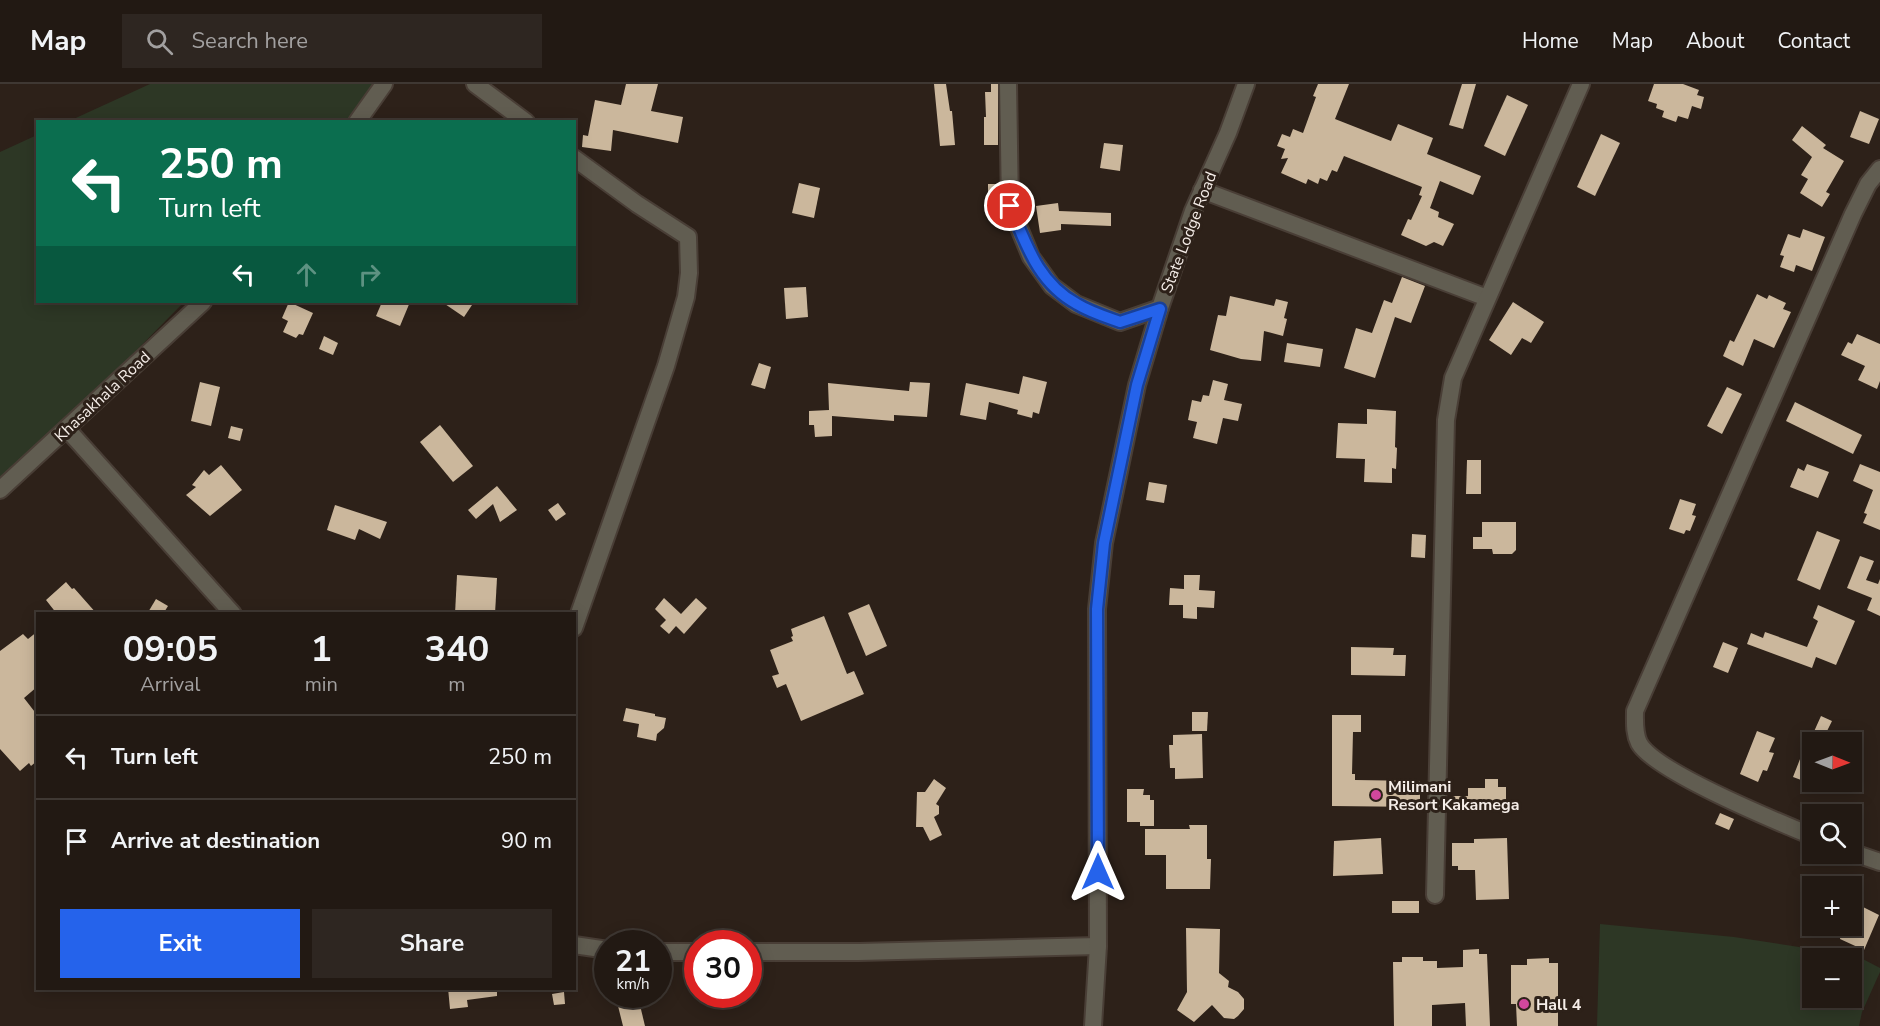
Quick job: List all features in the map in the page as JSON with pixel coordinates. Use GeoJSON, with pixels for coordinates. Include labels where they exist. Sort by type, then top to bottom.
{"type":"FeatureCollection","features":[{"type":"Feature","properties":{"kind":"street"},"geometry":{"type":"LineString","coordinates":[[358,120],[384,84]]}},
{"type":"Feature","properties":{"kind":"street"},"geometry":{"type":"LineString","coordinates":[[476,84],[523,120]]}},
{"type":"Feature","properties":{"kind":"street"},"geometry":{"type":"LineString","coordinates":[[1008,84],[1010,206],[1031,257],[1052,286],[1076,304],[1120,322],[1160,309]]}},
{"type":"Feature","properties":{"kind":"street","name":"State Lodge Road"},"geometry":{"type":"LineString","coordinates":[[1093,1026],[1098,946],[1097,609],[1104,543],[1137,385],[1160,309],[1193,211],[1228,133],[1246,84]]}},
{"type":"Feature","properties":{"kind":"street"},"geometry":{"type":"LineString","coordinates":[[1435,895],[1446,420],[1453,378],[1581,84]]}},
{"type":"Feature","properties":{"kind":"street"},"geometry":{"type":"LineString","coordinates":[[576,159],[637,204],[688,237],[689,273],[686,297],[666,366],[576,622]]}},
{"type":"Feature","properties":{"kind":"street"},"geometry":{"type":"LineString","coordinates":[[1802,832],[1764,816],[1671,770],[1648,754],[1639,743],[1634,729],[1635,711],[1853,214],[1868,184],[1880,169]]}},
{"type":"Feature","properties":{"kind":"street"},"geometry":{"type":"LineString","coordinates":[[1202,190],[1486,298]]}},
{"type":"Feature","properties":{"kind":"street","name":"Khasakhala Road"},"geometry":{"type":"LineString","coordinates":[[0,490],[202,303]]}},
{"type":"Feature","properties":{"kind":"street"},"geometry":{"type":"LineString","coordinates":[[67,429],[231,612]]}},
{"type":"Feature","properties":{"kind":"street"},"geometry":{"type":"LineString","coordinates":[[1862,856],[1880,862]]}},
{"type":"Feature","properties":{"kind":"street"},"geometry":{"type":"LineString","coordinates":[[576,945],[594,948]]}},
{"type":"Feature","properties":{"kind":"street"},"geometry":{"type":"LineString","coordinates":[[762,952],[1098,946]]}},
{"type":"Feature","properties":{"kind":"green space"},"geometry":{"type":"Polygon","coordinates":[[[150,84],[376,84],[350,120],[71,120],[150,84]]]}},
{"type":"Feature","properties":{"kind":"green space"},"geometry":{"type":"Polygon","coordinates":[[[36,135],[36,303],[183,303],[61,427],[0,484],[0,152],[36,135]]]}},
{"type":"Feature","properties":{"kind":"green space"},"geometry":{"type":"Polygon","coordinates":[[[1600,924],[1734,937],[1805,948],[1802,948],[1802,1008],[1862,1008],[1862,959],[1880,968],[1880,972],[1862,1012],[1859,1026],[1597,1026],[1600,924]]]}},
{"type":"Feature","properties":{"kind":"building"},"geometry":{"type":"Polygon","coordinates":[[[626,84],[658,84],[651,111],[683,117],[678,143],[613,130],[611,151],[582,147],[583,135],[588,136],[595,100],[621,105],[626,84]]]}},
{"type":"Feature","properties":{"kind":"building"},"geometry":{"type":"Polygon","coordinates":[[[934,84],[946,84],[950,111],[952,111],[955,145],[940,146],[934,84]]]}},
{"type":"Feature","properties":{"kind":"building"},"geometry":{"type":"Polygon","coordinates":[[[991,84],[998,84],[998,145],[984,145],[985,92],[991,92],[991,84]]]}},
{"type":"Feature","properties":{"kind":"building"},"geometry":{"type":"Polygon","coordinates":[[[1318,84],[1349,84],[1335,119],[1391,141],[1398,124],[1433,138],[1427,154],[1481,176],[1473,195],[1440,181],[1430,208],[1439,212],[1438,217],[1454,224],[1443,246],[1434,242],[1426,246],[1401,235],[1422,196],[1419,195],[1422,187],[1344,156],[1337,172],[1332,170],[1327,181],[1320,178],[1318,184],[1308,179],[1306,184],[1281,173],[1288,158],[1281,159],[1285,149],[1277,146],[1282,134],[1290,137],[1293,129],[1303,133],[1316,97],[1313,96],[1318,84]]]}},
{"type":"Feature","properties":{"kind":"building"},"geometry":{"type":"Polygon","coordinates":[[[1462,84],[1476,84],[1463,129],[1449,125],[1462,84]]]}},
{"type":"Feature","properties":{"kind":"building"},"geometry":{"type":"Polygon","coordinates":[[[1654,84],[1683,84],[1699,90],[1697,95],[1704,97],[1701,109],[1692,106],[1688,119],[1678,116],[1676,122],[1662,117],[1664,111],[1656,108],[1657,104],[1648,101],[1654,84]]]}},
{"type":"Feature","properties":{"kind":"building"},"geometry":{"type":"Polygon","coordinates":[[[1507,95],[1528,105],[1505,156],[1484,146],[1507,95]]]}},
{"type":"Feature","properties":{"kind":"building"},"geometry":{"type":"Polygon","coordinates":[[[1860,111],[1879,119],[1869,144],[1850,137],[1860,111]]]}},
{"type":"Feature","properties":{"kind":"building"},"geometry":{"type":"Polygon","coordinates":[[[1802,126],[1826,145],[1823,148],[1844,161],[1826,192],[1830,194],[1822,207],[1800,193],[1808,179],[1801,175],[1812,157],[1792,140],[1802,126]]]}},
{"type":"Feature","properties":{"kind":"building"},"geometry":{"type":"Polygon","coordinates":[[[1601,134],[1620,143],[1595,196],[1577,187],[1601,134]]]}},
{"type":"Feature","properties":{"kind":"building"},"geometry":{"type":"Polygon","coordinates":[[[1104,143],[1123,145],[1120,171],[1100,168],[1104,143]]]}},
{"type":"Feature","properties":{"kind":"building"},"geometry":{"type":"Polygon","coordinates":[[[799,183],[820,188],[814,218],[792,213],[799,183]]]}},
{"type":"Feature","properties":{"kind":"building"},"geometry":{"type":"Polygon","coordinates":[[[988,184],[999,184],[1000,210],[988,210],[988,184]]]}},
{"type":"Feature","properties":{"kind":"building"},"geometry":{"type":"Polygon","coordinates":[[[1058,203],[1059,211],[1111,213],[1111,226],[1061,224],[1061,230],[1040,233],[1036,206],[1058,203]]]}},
{"type":"Feature","properties":{"kind":"building"},"geometry":{"type":"Polygon","coordinates":[[[1803,229],[1825,237],[1812,271],[1796,265],[1794,272],[1780,267],[1784,256],[1780,255],[1788,234],[1800,238],[1803,229]]]}},
{"type":"Feature","properties":{"kind":"building"},"geometry":{"type":"Polygon","coordinates":[[[1402,277],[1425,286],[1411,323],[1395,317],[1375,378],[1344,368],[1356,328],[1372,333],[1384,300],[1392,303],[1402,277]]]}},
{"type":"Feature","properties":{"kind":"building"},"geometry":{"type":"Polygon","coordinates":[[[806,287],[808,317],[786,319],[784,288],[806,287]]]}},
{"type":"Feature","properties":{"kind":"building"},"geometry":{"type":"Polygon","coordinates":[[[1757,294],[1767,299],[1769,295],[1786,303],[1783,309],[1791,312],[1774,348],[1754,339],[1743,366],[1723,356],[1730,340],[1734,342],[1757,294]]]}},
{"type":"Feature","properties":{"kind":"building"},"geometry":{"type":"Polygon","coordinates":[[[1230,296],[1274,306],[1276,299],[1288,302],[1283,336],[1264,331],[1261,361],[1241,359],[1210,350],[1218,315],[1226,316],[1230,296]]]}},
{"type":"Feature","properties":{"kind":"building"},"geometry":{"type":"Polygon","coordinates":[[[1513,302],[1544,322],[1531,343],[1522,338],[1511,355],[1489,340],[1513,302]]]}},
{"type":"Feature","properties":{"kind":"building"},"geometry":{"type":"Polygon","coordinates":[[[289,303],[313,313],[303,335],[299,334],[296,338],[283,332],[288,321],[282,318],[289,303]]]}},
{"type":"Feature","properties":{"kind":"building"},"geometry":{"type":"Polygon","coordinates":[[[382,303],[410,303],[400,326],[376,316],[382,303]]]}},
{"type":"Feature","properties":{"kind":"building"},"geometry":{"type":"Polygon","coordinates":[[[443,303],[473,303],[464,317],[443,303]]]}},
{"type":"Feature","properties":{"kind":"building"},"geometry":{"type":"Polygon","coordinates":[[[1857,334],[1880,344],[1880,381],[1877,389],[1858,380],[1865,366],[1841,355],[1848,342],[1852,344],[1857,334]]]}},
{"type":"Feature","properties":{"kind":"building"},"geometry":{"type":"Polygon","coordinates":[[[324,336],[338,343],[333,355],[319,349],[324,336]]]}},
{"type":"Feature","properties":{"kind":"building"},"geometry":{"type":"Polygon","coordinates":[[[1287,343],[1323,349],[1320,367],[1284,362],[1287,343]]]}},
{"type":"Feature","properties":{"kind":"building"},"geometry":{"type":"Polygon","coordinates":[[[759,363],[771,367],[765,389],[751,385],[759,363]]]}},
{"type":"Feature","properties":{"kind":"building"},"geometry":{"type":"Polygon","coordinates":[[[1023,376],[1047,382],[1039,414],[1033,412],[1032,418],[1017,414],[1018,410],[989,402],[986,420],[960,415],[966,383],[1019,394],[1023,376]]]}},
{"type":"Feature","properties":{"kind":"building"},"geometry":{"type":"Polygon","coordinates":[[[1213,380],[1228,384],[1224,400],[1242,404],[1238,421],[1223,418],[1217,444],[1193,438],[1197,422],[1188,420],[1192,400],[1201,402],[1203,395],[1209,396],[1213,380]]]}},
{"type":"Feature","properties":{"kind":"building"},"geometry":{"type":"Polygon","coordinates":[[[200,382],[220,387],[211,426],[191,421],[200,382]]]}},
{"type":"Feature","properties":{"kind":"building"},"geometry":{"type":"Polygon","coordinates":[[[910,382],[930,383],[927,417],[894,415],[894,421],[832,416],[832,436],[815,437],[814,425],[809,425],[809,411],[829,410],[828,383],[909,391],[910,382]]]}},
{"type":"Feature","properties":{"kind":"building"},"geometry":{"type":"Polygon","coordinates":[[[1727,387],[1742,394],[1722,434],[1707,426],[1727,387]]]}},
{"type":"Feature","properties":{"kind":"building"},"geometry":{"type":"Polygon","coordinates":[[[1795,402],[1862,435],[1853,454],[1786,421],[1795,402]]]}},
{"type":"Feature","properties":{"kind":"building"},"geometry":{"type":"Polygon","coordinates":[[[1367,409],[1396,411],[1396,469],[1392,468],[1392,483],[1364,482],[1365,459],[1336,458],[1338,423],[1367,424],[1367,409]]]}},
{"type":"Feature","properties":{"kind":"building"},"geometry":{"type":"Polygon","coordinates":[[[440,425],[473,466],[453,482],[420,442],[440,425]]]}},
{"type":"Feature","properties":{"kind":"building"},"geometry":{"type":"Polygon","coordinates":[[[231,426],[243,429],[240,441],[228,438],[231,426]]]}},
{"type":"Feature","properties":{"kind":"building"},"geometry":{"type":"Polygon","coordinates":[[[1467,460],[1481,460],[1481,494],[1466,494],[1467,460]]]}},
{"type":"Feature","properties":{"kind":"building"},"geometry":{"type":"Polygon","coordinates":[[[1807,464],[1829,472],[1818,498],[1790,487],[1798,468],[1804,471],[1807,464]]]}},
{"type":"Feature","properties":{"kind":"building"},"geometry":{"type":"Polygon","coordinates":[[[1860,464],[1880,472],[1880,530],[1863,523],[1867,514],[1864,513],[1873,490],[1853,481],[1860,464]]]}},
{"type":"Feature","properties":{"kind":"building"},"geometry":{"type":"Polygon","coordinates":[[[221,465],[242,490],[210,516],[186,495],[196,487],[192,485],[204,470],[209,475],[221,465]]]}},
{"type":"Feature","properties":{"kind":"building"},"geometry":{"type":"Polygon","coordinates":[[[1149,482],[1167,485],[1164,503],[1146,500],[1149,482]]]}},
{"type":"Feature","properties":{"kind":"building"},"geometry":{"type":"Polygon","coordinates":[[[497,486],[517,510],[500,522],[493,504],[476,519],[468,510],[497,486]]]}},
{"type":"Feature","properties":{"kind":"building"},"geometry":{"type":"Polygon","coordinates":[[[1680,499],[1696,504],[1692,515],[1696,516],[1690,531],[1686,530],[1684,534],[1669,529],[1680,499]]]}},
{"type":"Feature","properties":{"kind":"building"},"geometry":{"type":"Polygon","coordinates":[[[558,503],[566,514],[556,521],[548,510],[558,503]]]}},
{"type":"Feature","properties":{"kind":"building"},"geometry":{"type":"Polygon","coordinates":[[[335,505],[387,522],[380,539],[359,529],[355,540],[327,530],[335,505]]]}},
{"type":"Feature","properties":{"kind":"building"},"geometry":{"type":"Polygon","coordinates":[[[1482,522],[1516,522],[1516,550],[1512,554],[1493,554],[1492,549],[1473,549],[1473,537],[1482,537],[1482,522]]]}},
{"type":"Feature","properties":{"kind":"building"},"geometry":{"type":"Polygon","coordinates":[[[1817,531],[1840,540],[1820,590],[1797,580],[1817,531]]]}},
{"type":"Feature","properties":{"kind":"building"},"geometry":{"type":"Polygon","coordinates":[[[1412,534],[1426,535],[1425,558],[1411,557],[1412,534]]]}},
{"type":"Feature","properties":{"kind":"building"},"geometry":{"type":"Polygon","coordinates":[[[1860,556],[1874,561],[1866,580],[1878,584],[1880,579],[1880,616],[1867,610],[1872,598],[1847,588],[1860,556]]]}},
{"type":"Feature","properties":{"kind":"building"},"geometry":{"type":"Polygon","coordinates":[[[457,575],[497,578],[495,612],[455,612],[457,575]]]}},
{"type":"Feature","properties":{"kind":"building"},"geometry":{"type":"Polygon","coordinates":[[[1184,575],[1200,575],[1199,590],[1215,591],[1214,608],[1197,607],[1197,619],[1183,618],[1183,605],[1169,605],[1170,588],[1184,589],[1184,575]]]}},
{"type":"Feature","properties":{"kind":"building"},"geometry":{"type":"Polygon","coordinates":[[[66,582],[95,612],[55,612],[46,600],[66,582]]]}},
{"type":"Feature","properties":{"kind":"building"},"geometry":{"type":"Polygon","coordinates":[[[664,598],[681,614],[696,598],[707,608],[684,634],[676,626],[669,634],[660,626],[666,620],[655,609],[664,598]]]}},
{"type":"Feature","properties":{"kind":"building"},"geometry":{"type":"Polygon","coordinates":[[[156,599],[168,606],[164,612],[148,612],[156,599]]]}},
{"type":"Feature","properties":{"kind":"building"},"geometry":{"type":"Polygon","coordinates":[[[869,604],[887,646],[866,656],[848,613],[869,604]]]}},
{"type":"Feature","properties":{"kind":"building"},"geometry":{"type":"Polygon","coordinates":[[[1818,605],[1855,621],[1836,665],[1816,657],[1812,668],[1747,644],[1751,633],[1763,638],[1765,632],[1807,647],[1818,621],[1813,618],[1818,605]]]}},
{"type":"Feature","properties":{"kind":"building"},"geometry":{"type":"Polygon","coordinates":[[[824,616],[847,674],[854,671],[864,694],[801,721],[786,684],[777,688],[772,676],[779,674],[770,650],[793,641],[791,629],[824,616]]]}},
{"type":"Feature","properties":{"kind":"building"},"geometry":{"type":"Polygon","coordinates":[[[36,633],[36,688],[24,698],[36,713],[36,762],[31,766],[29,763],[20,771],[0,749],[0,651],[23,634],[28,639],[36,633]]]}},
{"type":"Feature","properties":{"kind":"building"},"geometry":{"type":"Polygon","coordinates":[[[1723,642],[1738,648],[1728,673],[1713,667],[1723,642]]]}},
{"type":"Feature","properties":{"kind":"building"},"geometry":{"type":"Polygon","coordinates":[[[1351,647],[1394,648],[1393,655],[1406,655],[1405,676],[1351,675],[1351,647]]]}},
{"type":"Feature","properties":{"kind":"building"},"geometry":{"type":"Polygon","coordinates":[[[626,708],[666,718],[664,728],[657,734],[656,741],[637,737],[639,724],[623,721],[626,708]]]}},
{"type":"Feature","properties":{"kind":"building"},"geometry":{"type":"Polygon","coordinates":[[[1192,712],[1208,712],[1207,731],[1192,731],[1192,712]]]}},
{"type":"Feature","properties":{"kind":"building"},"geometry":{"type":"Polygon","coordinates":[[[1332,715],[1361,715],[1361,732],[1353,732],[1352,774],[1355,774],[1355,780],[1420,781],[1420,807],[1332,806],[1332,715]]]}},
{"type":"Feature","properties":{"kind":"building"},"geometry":{"type":"Polygon","coordinates":[[[1821,716],[1832,721],[1827,731],[1829,732],[1814,732],[1821,716]]]}},
{"type":"Feature","properties":{"kind":"building"},"geometry":{"type":"Polygon","coordinates":[[[1757,731],[1775,738],[1769,752],[1774,753],[1767,771],[1763,770],[1758,782],[1740,774],[1757,731]]]}},
{"type":"Feature","properties":{"kind":"building"},"geometry":{"type":"Polygon","coordinates":[[[1202,734],[1203,778],[1175,779],[1175,768],[1170,768],[1169,745],[1173,745],[1173,735],[1202,734]]]}},
{"type":"Feature","properties":{"kind":"building"},"geometry":{"type":"Polygon","coordinates":[[[1802,754],[1802,780],[1793,777],[1802,754]]]}},
{"type":"Feature","properties":{"kind":"building"},"geometry":{"type":"Polygon","coordinates":[[[934,779],[946,788],[936,804],[939,806],[939,814],[934,817],[942,835],[930,841],[923,827],[916,827],[917,792],[925,792],[934,779]]]}},
{"type":"Feature","properties":{"kind":"building"},"geometry":{"type":"Polygon","coordinates":[[[1485,779],[1498,779],[1498,787],[1506,787],[1506,806],[1480,806],[1481,810],[1452,810],[1452,796],[1468,796],[1468,788],[1485,788],[1485,779]]]}},
{"type":"Feature","properties":{"kind":"building"},"geometry":{"type":"Polygon","coordinates":[[[1127,789],[1144,789],[1143,795],[1150,795],[1150,800],[1154,800],[1154,826],[1140,826],[1140,822],[1127,822],[1127,789]]]}},
{"type":"Feature","properties":{"kind":"building"},"geometry":{"type":"Polygon","coordinates":[[[1720,813],[1734,819],[1729,830],[1715,824],[1720,813]]]}},
{"type":"Feature","properties":{"kind":"building"},"geometry":{"type":"Polygon","coordinates":[[[1189,825],[1207,825],[1207,859],[1211,859],[1210,889],[1166,889],[1166,855],[1145,855],[1145,829],[1190,829],[1189,825]]]}},
{"type":"Feature","properties":{"kind":"building"},"geometry":{"type":"Polygon","coordinates":[[[1381,838],[1383,874],[1333,876],[1334,841],[1381,838]]]}},
{"type":"Feature","properties":{"kind":"building"},"geometry":{"type":"Polygon","coordinates":[[[1507,838],[1509,899],[1476,900],[1475,870],[1458,870],[1458,866],[1452,866],[1452,843],[1474,843],[1474,839],[1507,838]]]}},
{"type":"Feature","properties":{"kind":"building"},"geometry":{"type":"Polygon","coordinates":[[[1392,901],[1419,901],[1419,913],[1392,913],[1392,901]]]}},
{"type":"Feature","properties":{"kind":"building"},"geometry":{"type":"Polygon","coordinates":[[[1862,906],[1879,915],[1864,950],[1840,939],[1840,936],[1862,936],[1862,906]]]}},
{"type":"Feature","properties":{"kind":"building"},"geometry":{"type":"Polygon","coordinates":[[[1186,928],[1220,929],[1219,973],[1229,981],[1228,987],[1238,992],[1244,999],[1244,1009],[1234,1019],[1224,1018],[1212,1005],[1194,1022],[1177,1010],[1187,992],[1186,928]]]}},
{"type":"Feature","properties":{"kind":"building"},"geometry":{"type":"Polygon","coordinates":[[[1479,949],[1479,954],[1487,954],[1490,1026],[1466,1026],[1465,1003],[1432,1005],[1432,1026],[1394,1026],[1393,962],[1402,962],[1402,957],[1423,957],[1423,961],[1437,961],[1437,968],[1463,967],[1463,950],[1479,949]]]}},
{"type":"Feature","properties":{"kind":"building","name":"Hall 4"},"geometry":{"type":"Polygon","coordinates":[[[1549,958],[1549,963],[1558,963],[1558,1026],[1517,1026],[1516,1004],[1511,1004],[1511,965],[1527,965],[1527,959],[1549,958]]]}},
{"type":"Feature","properties":{"kind":"building"},"geometry":{"type":"Polygon","coordinates":[[[448,990],[497,990],[497,996],[467,1000],[468,1007],[450,1009],[448,990]]]}},
{"type":"Feature","properties":{"kind":"building"},"geometry":{"type":"Polygon","coordinates":[[[564,992],[565,1004],[554,1005],[552,994],[564,992]]]}},
{"type":"Feature","properties":{"kind":"building"},"geometry":{"type":"Polygon","coordinates":[[[618,1008],[641,1008],[645,1026],[623,1026],[618,1008]]]}},
{"type":"Feature","properties":{"kind":"place","name":"Milimani Resort Kakamega"},"geometry":{"type":"Point","coordinates":[1376,795]}},
{"type":"Feature","properties":{"kind":"place","name":"Hall 4"},"geometry":{"type":"Point","coordinates":[1524,1004]}},
{"type":"Feature","properties":{"kind":"route"},"geometry":{"type":"LineString","coordinates":[[1010,206],[1031,257],[1052,286],[1076,304],[1120,322],[1160,309],[1137,385],[1104,543],[1097,609],[1098,872]]}}]}
